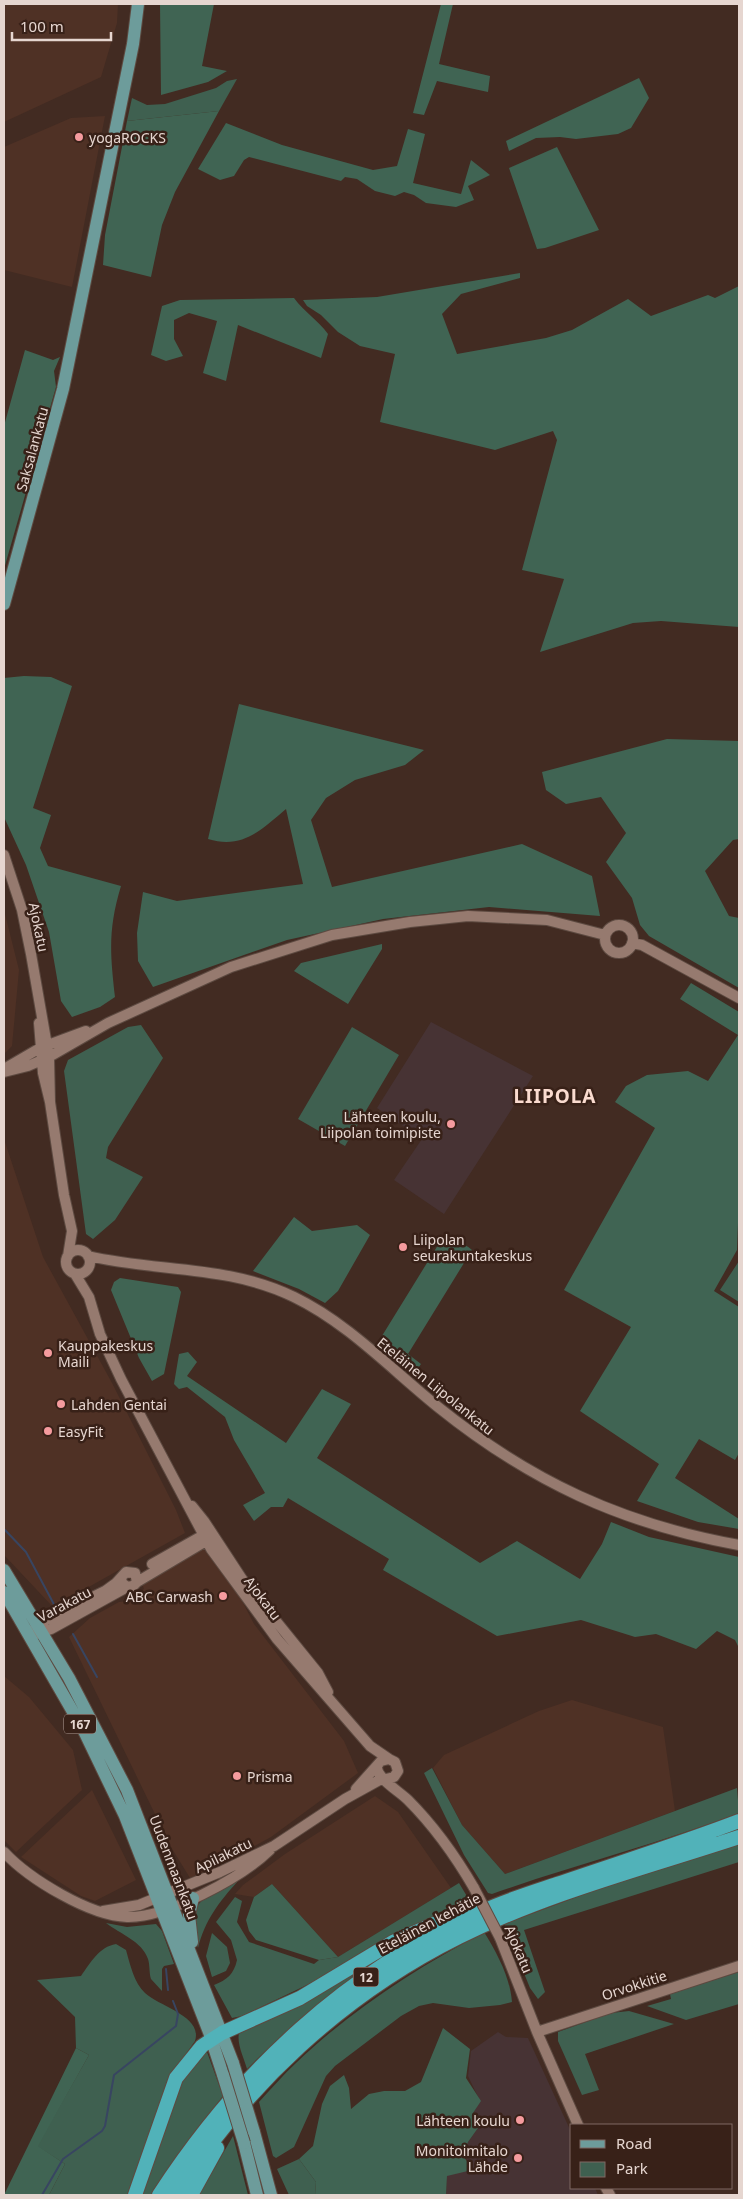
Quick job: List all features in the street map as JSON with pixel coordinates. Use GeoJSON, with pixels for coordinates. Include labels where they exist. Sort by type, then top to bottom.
{"type":"FeatureCollection","features":[{"type":"Feature","properties":{"kind":"highway","name":"Eteläinen kehätie"},"geometry":{"type":"LineString","coordinates":[[159,2195],[202,2133],[254,2072],[305,2023],[354,1985],[412,1947],[484,1910],[739,1821]]}},
{"type":"Feature","properties":{"kind":"highway","name":"Eteläinen kehätie"},"geometry":{"type":"LineString","coordinates":[[175,2195],[232,2115],[266,2078],[307,2039],[366,1992],[460,1937],[549,1899],[739,1837]]}},
{"type":"Feature","properties":{"kind":"highway"},"geometry":{"type":"LineString","coordinates":[[135,2195],[176,2078],[193,2055],[216,2036],[293,2002],[373,1953],[429,1925],[491,1900],[641,1855]]}},
{"type":"Feature","properties":{"kind":"highway"},"geometry":{"type":"LineString","coordinates":[[191,2195],[234,2124],[257,2094],[307,2039]]}},
{"type":"Feature","properties":{"kind":"main road","name":"Saksalankatu"},"geometry":{"type":"LineString","coordinates":[[4,604],[63,389],[76,356],[92,280],[99,213],[133,44],[138,4]]}},
{"type":"Feature","properties":{"kind":"main road","name":"Uudenmaankatu"},"geometry":{"type":"LineString","coordinates":[[4,1570],[45,1626],[127,1790],[162,1895],[216,2036],[233,2063],[271,2195]]}},
{"type":"Feature","properties":{"kind":"main road","name":"Uudenmaankatu"},"geometry":{"type":"LineString","coordinates":[[4,1592],[30,1634],[108,1779],[162,1895]]}},
{"type":"Feature","properties":{"kind":"main road"},"geometry":{"type":"LineString","coordinates":[[193,1898],[189,1915],[195,1964]]}},
{"type":"Feature","properties":{"kind":"main road","name":"Uudenmaankatu"},"geometry":{"type":"LineString","coordinates":[[167,1908],[195,1964],[216,2036],[223,2075],[257,2195]]}},
{"type":"Feature","properties":{"kind":"street","name":"Ajokatu"},"geometry":{"type":"LineString","coordinates":[[4,855],[22,910],[39,1007],[60,1177],[72,1231],[86,1254]]}},
{"type":"Feature","properties":{"kind":"street"},"geometry":{"type":"LineString","coordinates":[[4,1070],[44,1047],[108,1023],[231,967],[332,935],[410,922],[468,916],[547,920],[605,935]]}},
{"type":"Feature","properties":{"kind":"street"},"geometry":{"type":"LineString","coordinates":[[616,925],[622,925],[631,931],[632,943],[625,952],[614,952],[606,946],[605,935],[608,929],[616,925]]}},
{"type":"Feature","properties":{"kind":"street"},"geometry":{"type":"LineString","coordinates":[[632,943],[642,945],[701,975],[739,998]]}},
{"type":"Feature","properties":{"kind":"street"},"geometry":{"type":"LineString","coordinates":[[4,1070],[45,1059],[108,1023]]}},
{"type":"Feature","properties":{"kind":"street","name":"Ajokatu"},"geometry":{"type":"LineString","coordinates":[[68,1256],[72,1231]]}},
{"type":"Feature","properties":{"kind":"street"},"geometry":{"type":"LineString","coordinates":[[74,1252],[86,1254],[88,1269],[75,1274],[67,1266],[68,1256],[74,1252]]}},
{"type":"Feature","properties":{"kind":"street","name":"Eteläinen Liipolankatu"},"geometry":{"type":"LineString","coordinates":[[86,1254],[116,1261],[222,1274],[256,1282],[293,1297],[326,1316],[348,1332],[469,1432],[547,1481],[616,1513],[644,1522],[739,1545]]}},
{"type":"Feature","properties":{"kind":"street","name":"Eteläinen Liipolankatu"},"geometry":{"type":"LineString","coordinates":[[88,1269],[116,1261]]}},
{"type":"Feature","properties":{"kind":"street","name":"Ajokatu"},"geometry":{"type":"LineString","coordinates":[[88,1269],[89,1297],[100,1334],[121,1379],[185,1498],[208,1535],[264,1609],[318,1673],[334,1704],[382,1763]]}},
{"type":"Feature","properties":{"kind":"street","name":"Ajokatu"},"geometry":{"type":"LineString","coordinates":[[75,1274],[89,1297]]}},
{"type":"Feature","properties":{"kind":"street"},"geometry":{"type":"LineString","coordinates":[[208,1535],[133,1586],[124,1582],[126,1572],[140,1571],[208,1535]]}},
{"type":"Feature","properties":{"kind":"street"},"geometry":{"type":"LineString","coordinates":[[132,1571],[137,1575],[137,1582]]}},
{"type":"Feature","properties":{"kind":"street","name":"Varakatu"},"geometry":{"type":"LineString","coordinates":[[30,1634],[74,1610],[105,1590],[124,1582]]}},
{"type":"Feature","properties":{"kind":"street"},"geometry":{"type":"LineString","coordinates":[[382,1763],[397,1765],[388,1777],[378,1772],[382,1763]]}},
{"type":"Feature","properties":{"kind":"street","name":"Apilakatu"},"geometry":{"type":"LineString","coordinates":[[345,1799],[382,1763]]}},
{"type":"Feature","properties":{"kind":"street","name":"Ajokatu"},"geometry":{"type":"LineString","coordinates":[[388,1777],[395,1790],[407,1799],[437,1833],[474,1888],[500,1938],[536,2032],[578,2124]]}},
{"type":"Feature","properties":{"kind":"street","name":"Apilakatu"},"geometry":{"type":"LineString","coordinates":[[103,1911],[139,1905],[195,1884],[274,1846],[345,1799],[388,1777]]}},
{"type":"Feature","properties":{"kind":"street","name":"Apilakatu"},"geometry":{"type":"LineString","coordinates":[[4,1852],[28,1874],[52,1889],[103,1911],[128,1917],[167,1908],[193,1898],[232,1879],[258,1861],[274,1846]]}},
{"type":"Feature","properties":{"kind":"street","name":"Orvokkitie"},"geometry":{"type":"LineString","coordinates":[[536,2032],[739,1966]]}},
{"type":"Feature","properties":{"kind":"shaded area"},"geometry":{"type":"Polygon","coordinates":[[[4,4],[118,4],[117,23],[101,77],[4,122],[4,4]]]}},
{"type":"Feature","properties":{"kind":"shaded area"},"geometry":{"type":"Polygon","coordinates":[[[105,116],[72,287],[4,270],[4,147],[71,118],[105,116]]]}},
{"type":"Feature","properties":{"kind":"shaded area"},"geometry":{"type":"Polygon","coordinates":[[[4,910],[19,970],[12,1046],[4,1054],[4,910]]]}},
{"type":"Feature","properties":{"kind":"shaded area","name":"Lähteen koulu, Liipolan toimipiste"},"geometry":{"type":"Polygon","coordinates":[[[431,1022],[533,1076],[444,1214],[394,1180],[422,1139],[377,1108],[431,1022]]]}},
{"type":"Feature","properties":{"kind":"shaded area"},"geometry":{"type":"Polygon","coordinates":[[[4,1139],[43,1257],[112,1383],[176,1510],[185,1533],[53,1607],[4,1555],[4,1139]]]}},
{"type":"Feature","properties":{"kind":"shaded area"},"geometry":{"type":"Polygon","coordinates":[[[206,1543],[238,1593],[254,1624],[344,1741],[358,1773],[271,1837],[221,1864],[190,1878],[171,1847],[69,1637],[90,1618],[119,1602],[128,1601],[144,1589],[141,1581],[206,1543]]]}},
{"type":"Feature","properties":{"kind":"shaded area"},"geometry":{"type":"Polygon","coordinates":[[[4,1676],[29,1697],[73,1750],[82,1790],[16,1852],[4,1840],[4,1676]]]}},
{"type":"Feature","properties":{"kind":"shaded area"},"geometry":{"type":"Polygon","coordinates":[[[572,1700],[663,1727],[675,1811],[505,1874],[462,1825],[433,1768],[444,1755],[539,1711],[572,1700]]]}},
{"type":"Feature","properties":{"kind":"shaded area"},"geometry":{"type":"Polygon","coordinates":[[[92,1790],[136,1880],[95,1901],[81,1896],[21,1857],[92,1790]]]}},
{"type":"Feature","properties":{"kind":"shaded area"},"geometry":{"type":"Polygon","coordinates":[[[375,1796],[398,1812],[451,1888],[338,1957],[272,1884],[254,1897],[235,1894],[243,1885],[285,1854],[375,1796]]]}},
{"type":"Feature","properties":{"kind":"shaded area","name":"Lähteen koulu"},"geometry":{"type":"Polygon","coordinates":[[[498,2032],[506,2037],[528,2038],[570,2130],[570,2189],[595,2189],[598,2195],[446,2195],[447,2176],[468,2161],[463,2155],[468,2142],[478,2128],[473,2113],[480,2101],[468,2076],[471,2051],[498,2032]]]}},
{"type":"Feature","properties":{"kind":"green space"},"geometry":{"type":"Polygon","coordinates":[[[160,4],[214,4],[202,66],[227,71],[208,82],[161,95],[160,4]]]}},
{"type":"Feature","properties":{"kind":"green space"},"geometry":{"type":"Polygon","coordinates":[[[441,4],[453,4],[439,64],[490,76],[488,92],[437,81],[424,115],[413,113],[441,4]]]}},
{"type":"Feature","properties":{"kind":"green space"},"geometry":{"type":"Polygon","coordinates":[[[639,78],[649,98],[631,128],[618,134],[576,139],[560,137],[536,138],[509,151],[506,141],[639,78]]]}},
{"type":"Feature","properties":{"kind":"green space"},"geometry":{"type":"Polygon","coordinates":[[[237,79],[219,111],[127,121],[132,98],[147,105],[165,104],[216,88],[227,81],[237,79]]]}},
{"type":"Feature","properties":{"kind":"green space"},"geometry":{"type":"Polygon","coordinates":[[[219,111],[175,192],[162,225],[151,277],[103,265],[105,235],[127,121],[219,111]]]}},
{"type":"Feature","properties":{"kind":"green space"},"geometry":{"type":"Polygon","coordinates":[[[226,123],[282,145],[373,170],[397,166],[408,129],[425,134],[413,183],[461,194],[471,160],[490,175],[468,186],[474,200],[456,207],[426,203],[414,195],[404,192],[395,196],[375,191],[357,179],[345,177],[341,181],[249,157],[244,160],[234,176],[220,180],[198,169],[226,123]]]}},
{"type":"Feature","properties":{"kind":"green space"},"geometry":{"type":"Polygon","coordinates":[[[557,147],[599,230],[537,249],[509,168],[557,147]]]}},
{"type":"Feature","properties":{"kind":"green space"},"geometry":{"type":"Polygon","coordinates":[[[520,273],[520,278],[461,294],[442,314],[457,354],[546,338],[572,330],[628,299],[651,316],[708,295],[715,298],[739,286],[739,627],[661,621],[633,623],[540,652],[564,579],[522,570],[557,440],[553,431],[495,450],[380,422],[395,354],[360,346],[338,332],[321,315],[307,306],[303,300],[377,297],[520,273]]]}},
{"type":"Feature","properties":{"kind":"green space"},"geometry":{"type":"Polygon","coordinates":[[[294,298],[328,334],[321,358],[238,325],[226,381],[203,373],[217,321],[189,313],[174,320],[174,339],[183,356],[166,361],[151,355],[162,306],[180,300],[294,298]]]}},
{"type":"Feature","properties":{"kind":"green space"},"geometry":{"type":"Polygon","coordinates":[[[25,350],[53,360],[60,357],[54,371],[56,387],[4,569],[4,426],[25,350]]]}},
{"type":"Feature","properties":{"kind":"green space"},"geometry":{"type":"Polygon","coordinates":[[[24,676],[51,677],[72,686],[33,808],[51,815],[40,848],[48,866],[121,886],[114,915],[111,941],[115,997],[100,1007],[72,1017],[61,1001],[49,932],[26,865],[4,817],[4,678],[24,676]]]}},
{"type":"Feature","properties":{"kind":"green space"},"geometry":{"type":"Polygon","coordinates":[[[239,704],[424,750],[405,765],[355,780],[326,798],[311,820],[332,887],[522,844],[592,876],[600,916],[489,907],[383,919],[287,940],[153,987],[138,961],[137,933],[143,892],[177,901],[303,884],[286,809],[269,824],[242,840],[220,842],[208,839],[239,704]]]}},
{"type":"Feature","properties":{"kind":"green space"},"geometry":{"type":"Polygon","coordinates":[[[667,739],[739,741],[739,839],[733,840],[705,871],[729,916],[739,918],[739,988],[649,936],[640,925],[632,898],[606,862],[626,833],[601,797],[566,804],[546,790],[542,772],[667,739]]]}},
{"type":"Feature","properties":{"kind":"green space"},"geometry":{"type":"Polygon","coordinates":[[[382,944],[382,949],[348,1004],[294,971],[301,963],[382,944]]]}},
{"type":"Feature","properties":{"kind":"green space"},"geometry":{"type":"Polygon","coordinates":[[[691,983],[739,1012],[739,1196],[737,1250],[714,1291],[739,1307],[739,1453],[735,1460],[699,1439],[675,1478],[739,1519],[739,1529],[698,1522],[637,1501],[659,1464],[580,1411],[631,1327],[564,1290],[655,1128],[615,1102],[626,1086],[647,1075],[688,1071],[708,1081],[738,1035],[680,999],[691,983]]]}},
{"type":"Feature","properties":{"kind":"green space"},"geometry":{"type":"Polygon","coordinates":[[[141,1025],[163,1058],[108,1147],[106,1158],[143,1177],[115,1220],[93,1239],[86,1234],[64,1071],[68,1060],[128,1027],[141,1025]]]}},
{"type":"Feature","properties":{"kind":"green space"},"geometry":{"type":"Polygon","coordinates":[[[352,1027],[399,1055],[345,1146],[298,1119],[352,1027]]]}},
{"type":"Feature","properties":{"kind":"green space"},"geometry":{"type":"Polygon","coordinates":[[[294,1217],[312,1231],[357,1225],[370,1235],[338,1291],[325,1303],[299,1289],[253,1271],[294,1217]]]}},
{"type":"Feature","properties":{"kind":"green space"},"geometry":{"type":"Polygon","coordinates":[[[443,1237],[465,1245],[472,1250],[408,1354],[421,1364],[416,1371],[408,1370],[377,1344],[443,1237]]]}},
{"type":"Feature","properties":{"kind":"green space"},"geometry":{"type":"Polygon","coordinates":[[[739,1261],[739,1302],[720,1290],[739,1261]]]}},
{"type":"Feature","properties":{"kind":"green space"},"geometry":{"type":"Polygon","coordinates":[[[120,1278],[178,1287],[181,1292],[164,1374],[152,1381],[139,1358],[111,1290],[114,1282],[120,1278]]]}},
{"type":"Feature","properties":{"kind":"green space"},"geometry":{"type":"Polygon","coordinates":[[[188,1352],[197,1362],[187,1376],[286,1443],[322,1389],[351,1404],[317,1458],[480,1563],[517,1541],[580,1579],[602,1544],[611,1522],[649,1537],[739,1557],[739,1648],[735,1640],[717,1631],[696,1649],[656,1634],[635,1637],[581,1620],[497,1636],[383,1570],[389,1559],[288,1498],[283,1507],[271,1507],[254,1521],[243,1505],[265,1493],[234,1440],[225,1417],[187,1387],[179,1389],[174,1384],[179,1354],[188,1352]]]}},
{"type":"Feature","properties":{"kind":"green space"},"geometry":{"type":"Polygon","coordinates":[[[432,1768],[462,1825],[505,1874],[737,1788],[739,1813],[678,1835],[553,1873],[492,1894],[488,1893],[464,1855],[424,1773],[432,1768]]]}},
{"type":"Feature","properties":{"kind":"green space"},"geometry":{"type":"Polygon","coordinates":[[[739,1844],[739,1862],[524,1930],[545,1992],[538,1999],[530,1988],[504,1924],[590,1892],[739,1844]]]}},
{"type":"Feature","properties":{"kind":"green space"},"geometry":{"type":"Polygon","coordinates":[[[238,1881],[214,1912],[198,1948],[195,1919],[199,1904],[213,1893],[238,1881]]]}},
{"type":"Feature","properties":{"kind":"green space"},"geometry":{"type":"Polygon","coordinates":[[[459,1883],[471,1903],[406,1929],[372,1946],[311,1983],[242,2016],[232,2018],[214,1985],[229,1976],[237,1960],[231,1940],[216,1922],[235,1897],[242,1901],[237,1922],[249,1942],[314,1964],[319,1960],[338,1957],[459,1883]]]}},
{"type":"Feature","properties":{"kind":"green space"},"geometry":{"type":"Polygon","coordinates":[[[272,1884],[338,1957],[319,1960],[256,1940],[249,1931],[246,1920],[254,1897],[272,1884]]]}},
{"type":"Feature","properties":{"kind":"green space"},"geometry":{"type":"Polygon","coordinates":[[[106,1923],[127,1927],[156,1924],[162,1931],[174,1964],[164,1966],[162,1969],[162,1991],[151,1979],[148,1959],[141,1947],[106,1923]]]}},
{"type":"Feature","properties":{"kind":"green space"},"geometry":{"type":"Polygon","coordinates":[[[484,1932],[506,1974],[512,2002],[469,2008],[433,2003],[419,2006],[401,2016],[335,2066],[326,2076],[294,2147],[276,2158],[273,2156],[259,2102],[282,2077],[339,2025],[362,2008],[434,1960],[484,1932]]]}},
{"type":"Feature","properties":{"kind":"green space"},"geometry":{"type":"Polygon","coordinates":[[[212,1933],[227,1947],[230,1963],[226,1971],[212,1977],[206,1956],[212,1933]]]}},
{"type":"Feature","properties":{"kind":"green space"},"geometry":{"type":"Polygon","coordinates":[[[416,1936],[371,1966],[307,2014],[247,2069],[239,2044],[240,2030],[416,1936]]]}},
{"type":"Feature","properties":{"kind":"green space"},"geometry":{"type":"Polygon","coordinates":[[[116,1944],[126,1950],[133,1973],[141,1989],[152,1998],[187,2019],[193,2025],[196,2032],[195,2041],[168,2079],[144,2156],[128,2195],[49,2195],[65,2164],[37,2146],[89,2055],[76,2048],[75,2017],[37,1980],[81,1976],[100,1952],[116,1944]]]}},
{"type":"Feature","properties":{"kind":"green space"},"geometry":{"type":"Polygon","coordinates":[[[739,1972],[739,2004],[686,2020],[647,2006],[671,1999],[670,1994],[739,1972]]]}},
{"type":"Feature","properties":{"kind":"green space"},"geometry":{"type":"Polygon","coordinates":[[[629,2011],[674,2024],[585,2054],[599,2090],[582,2095],[558,2041],[558,2032],[611,2013],[629,2011]]]}},
{"type":"Feature","properties":{"kind":"green space"},"geometry":{"type":"Polygon","coordinates":[[[443,2028],[470,2049],[466,2078],[481,2101],[473,2113],[478,2128],[468,2142],[463,2155],[472,2170],[447,2176],[446,2195],[315,2195],[316,2182],[299,2159],[313,2146],[322,2104],[330,2086],[344,2075],[349,2088],[351,2109],[369,2094],[384,2091],[405,2091],[421,2082],[443,2028]]]}},
{"type":"Feature","properties":{"kind":"green space"},"geometry":{"type":"Polygon","coordinates":[[[76,2048],[89,2055],[38,2146],[65,2164],[49,2195],[4,2195],[76,2048]]]}},
{"type":"Feature","properties":{"kind":"green space"},"geometry":{"type":"Polygon","coordinates":[[[204,2052],[207,2052],[223,2096],[192,2135],[152,2195],[142,2195],[178,2085],[204,2052]]]}},
{"type":"Feature","properties":{"kind":"green space"},"geometry":{"type":"Polygon","coordinates":[[[233,2136],[248,2195],[199,2195],[233,2136]]]}},
{"type":"Feature","properties":{"kind":"green space"},"geometry":{"type":"Polygon","coordinates":[[[299,2159],[316,2182],[315,2195],[289,2195],[277,2169],[299,2159]]]}},
{"type":"Feature","properties":{"kind":"waterway"},"geometry":{"type":"LineString","coordinates":[[4,1529],[26,1552],[57,1610]]}},
{"type":"Feature","properties":{"kind":"waterway"},"geometry":{"type":"LineString","coordinates":[[73,1634],[97,1677]]}},
{"type":"Feature","properties":{"kind":"waterway"},"geometry":{"type":"LineString","coordinates":[[166,1969],[168,1990]]}},
{"type":"Feature","properties":{"kind":"waterway"},"geometry":{"type":"LineString","coordinates":[[42,2195],[63,2159],[102,2131],[105,2126],[114,2075],[176,2026],[178,2014],[173,2001]]}},
{"type":"Feature","properties":{"kind":"place","name":"yogaROCKS"},"geometry":{"type":"Point","coordinates":[79,137]}},
{"type":"Feature","properties":{"kind":"place","name":"Lähteen koulu, Liipolan toimipiste"},"geometry":{"type":"Point","coordinates":[451,1124]}},
{"type":"Feature","properties":{"kind":"place","name":"Liipolan seurakuntakeskus"},"geometry":{"type":"Point","coordinates":[403,1247]}},
{"type":"Feature","properties":{"kind":"place","name":"Kauppakeskus Maili"},"geometry":{"type":"Point","coordinates":[48,1353]}},
{"type":"Feature","properties":{"kind":"place","name":"Lahden Gentai"},"geometry":{"type":"Point","coordinates":[61,1404]}},
{"type":"Feature","properties":{"kind":"place","name":"EasyFit"},"geometry":{"type":"Point","coordinates":[48,1431]}},
{"type":"Feature","properties":{"kind":"place","name":"ABC Carwash"},"geometry":{"type":"Point","coordinates":[223,1596]}},
{"type":"Feature","properties":{"kind":"place","name":"Prisma"},"geometry":{"type":"Point","coordinates":[237,1776]}},
{"type":"Feature","properties":{"kind":"place","name":"Lähteen koulu"},"geometry":{"type":"Point","coordinates":[520,2120]}},
{"type":"Feature","properties":{"kind":"place","name":"Monitoimitalo Lähde"},"geometry":{"type":"Point","coordinates":[518,2158]}},
{"type":"Feature","properties":{"kind":"district","name":"LIIPOLA"},"geometry":{"type":"Point","coordinates":[555,1096]}}]}
